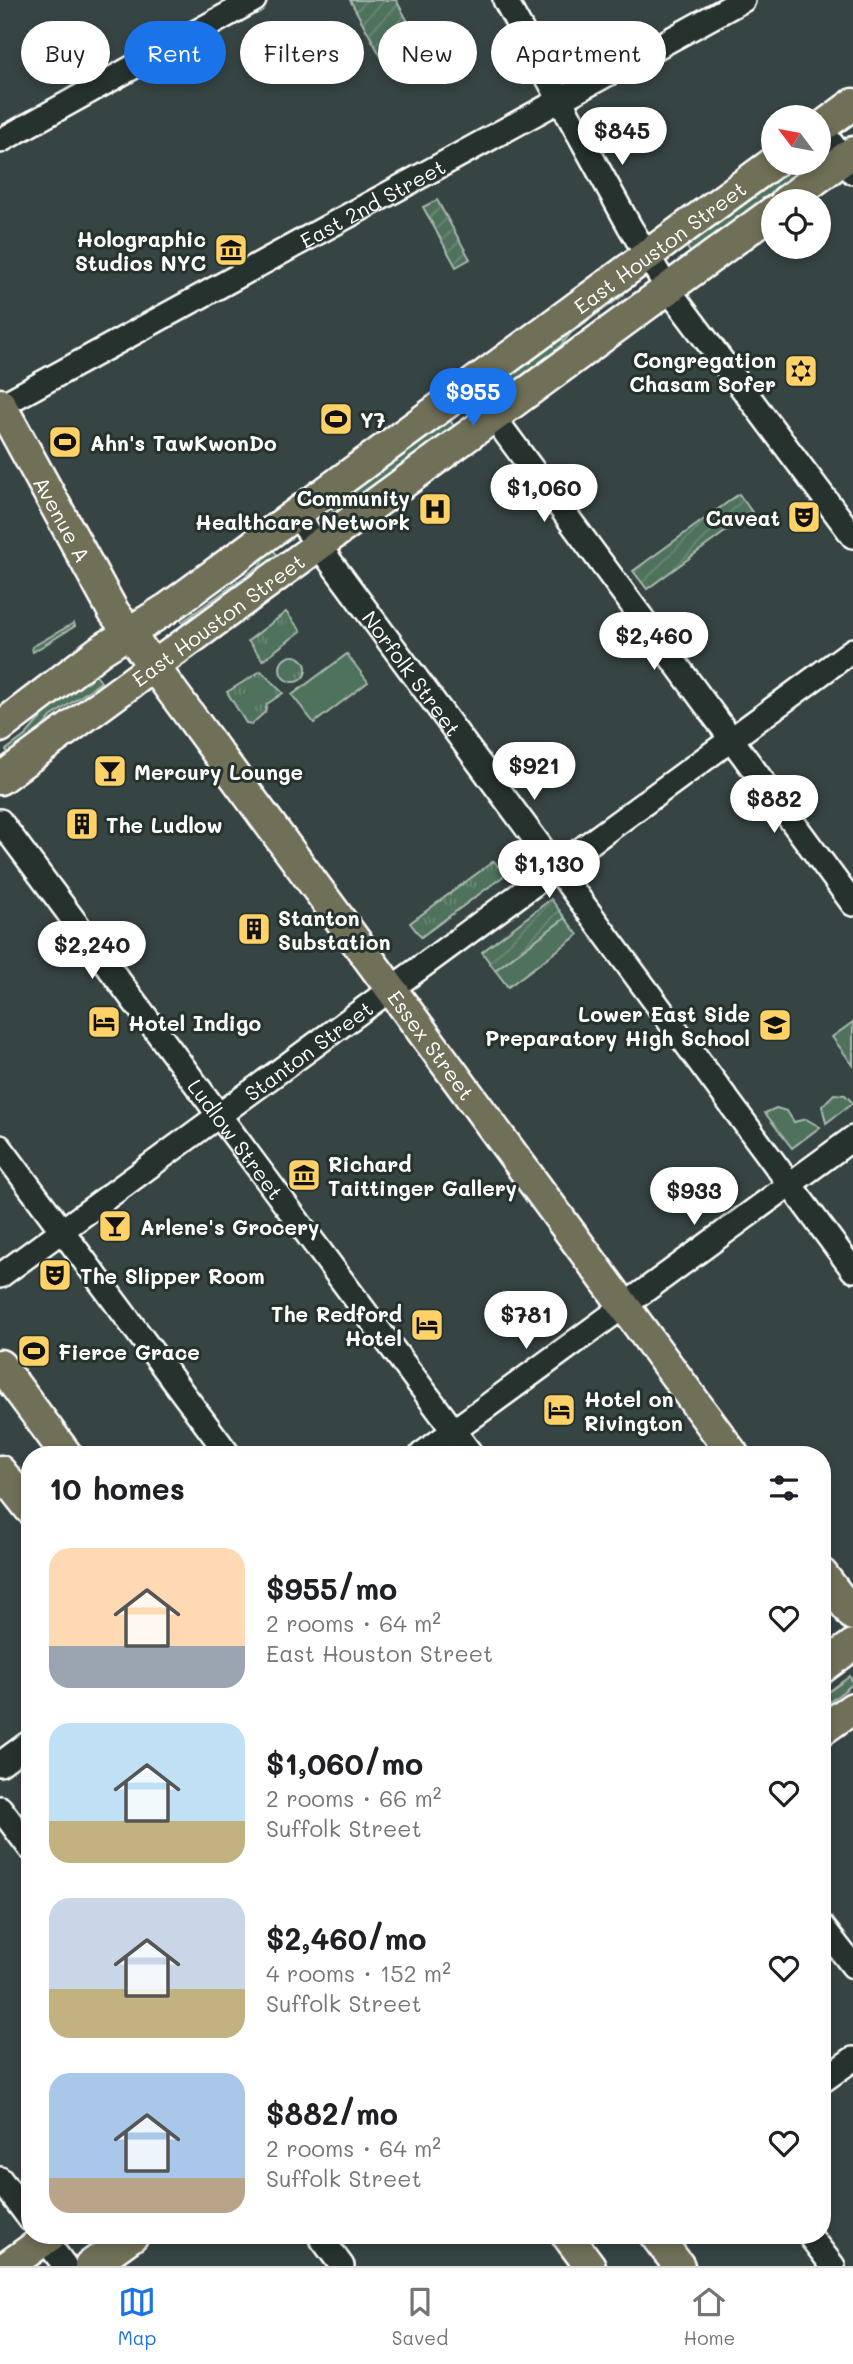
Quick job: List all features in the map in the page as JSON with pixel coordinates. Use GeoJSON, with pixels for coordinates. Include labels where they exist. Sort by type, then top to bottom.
{"type":"FeatureCollection","features":[{"type":"Feature","properties":{"kind":"main road"},"geometry":{"type":"LineString","coordinates":[[831,120],[853,104]]}},
{"type":"Feature","properties":{"kind":"main road"},"geometry":{"type":"LineString","coordinates":[[805,189],[850,161]]}},
{"type":"Feature","properties":{"kind":"main road","name":"East Houston Street"},"geometry":{"type":"LineString","coordinates":[[0,727],[296,515],[761,172]]}},
{"type":"Feature","properties":{"kind":"main road","name":"East Houston Street"},"geometry":{"type":"LineString","coordinates":[[0,779],[761,221]]}},
{"type":"Feature","properties":{"kind":"main road","name":"Avenue A"},"geometry":{"type":"LineString","coordinates":[[0,405],[110,605],[129,633]]}},
{"type":"Feature","properties":{"kind":"main road","name":"Essex Street"},"geometry":{"type":"LineString","coordinates":[[129,633],[727,1446]]}},
{"type":"Feature","properties":{"kind":"main road"},"geometry":{"type":"LineString","coordinates":[[0,1366],[60,1446]]}},
{"type":"Feature","properties":{"kind":"main road"},"geometry":{"type":"LineString","coordinates":[[0,1471],[21,1498]]}},
{"type":"Feature","properties":{"kind":"main road"},"geometry":{"type":"LineString","coordinates":[[831,1586],[853,1615]]}},
{"type":"Feature","properties":{"kind":"main road"},"geometry":{"type":"LineString","coordinates":[[831,1661],[853,1645]]}},
{"type":"Feature","properties":{"kind":"main road"},"geometry":{"type":"LineString","coordinates":[[831,1723],[853,1707]]}},
{"type":"Feature","properties":{"kind":"main road"},"geometry":{"type":"LineString","coordinates":[[8,2266],[30,2244]]}},
{"type":"Feature","properties":{"kind":"main road"},"geometry":{"type":"LineString","coordinates":[[90,2266],[121,2244]]}},
{"type":"Feature","properties":{"kind":"main road"},"geometry":{"type":"LineString","coordinates":[[662,2244],[679,2266]]}},
{"type":"Feature","properties":{"kind":"street"},"geometry":{"type":"LineString","coordinates":[[0,141],[254,0]]}},
{"type":"Feature","properties":{"kind":"street"},"geometry":{"type":"LineString","coordinates":[[505,0],[668,289],[853,536]]}},
{"type":"Feature","properties":{"kind":"street","name":"East 2nd Street"},"geometry":{"type":"LineString","coordinates":[[0,405],[743,0]]}},
{"type":"Feature","properties":{"kind":"street"},"geometry":{"type":"LineString","coordinates":[[831,140],[850,161]]}},
{"type":"Feature","properties":{"kind":"street"},"geometry":{"type":"LineString","coordinates":[[470,385],[853,904]]}},
{"type":"Feature","properties":{"kind":"street","name":"Norfolk Street"},"geometry":{"type":"LineString","coordinates":[[296,515],[853,1270]]}},
{"type":"Feature","properties":{"kind":"street","name":"Stanton Street"},"geometry":{"type":"LineString","coordinates":[[0,1276],[853,650]]}},
{"type":"Feature","properties":{"kind":"street","name":"Ludlow Street"},"geometry":{"type":"LineString","coordinates":[[0,821],[465,1446]]}},
{"type":"Feature","properties":{"kind":"street"},"geometry":{"type":"LineString","coordinates":[[433,1446],[853,1138]]}},
{"type":"Feature","properties":{"kind":"street"},"geometry":{"type":"LineString","coordinates":[[0,1147],[222,1446]]}},
{"type":"Feature","properties":{"kind":"street"},"geometry":{"type":"LineString","coordinates":[[0,1764],[21,1749]]}},
{"type":"Feature","properties":{"kind":"street"},"geometry":{"type":"LineString","coordinates":[[0,1808],[21,1836]]}},
{"type":"Feature","properties":{"kind":"street"},"geometry":{"type":"LineString","coordinates":[[831,1938],[853,1966]]}},
{"type":"Feature","properties":{"kind":"street"},"geometry":{"type":"LineString","coordinates":[[831,2075],[853,2059]]}},
{"type":"Feature","properties":{"kind":"street"},"geometry":{"type":"LineString","coordinates":[[0,2179],[21,2206]]}},
{"type":"Feature","properties":{"kind":"street"},"geometry":{"type":"LineString","coordinates":[[50,2244],[65,2266]]}},
{"type":"Feature","properties":{"kind":"street"},"geometry":{"type":"LineString","coordinates":[[325,2244],[342,2266]]}},
{"type":"Feature","properties":{"kind":"street"},"geometry":{"type":"LineString","coordinates":[[816,2244],[832,2266]]}},
{"type":"Feature","properties":{"kind":"green space"},"geometry":{"type":"Polygon","coordinates":[[[350,0],[396,0],[408,21],[378,21],[378,51],[364,21],[350,0]]]}},
{"type":"Feature","properties":{"kind":"green space"},"geometry":{"type":"Polygon","coordinates":[[[771,175],[801,175],[782,189],[761,189],[761,204],[692,255],[682,240],[771,175]]]}},
{"type":"Feature","properties":{"kind":"green space"},"geometry":{"type":"Polygon","coordinates":[[[437,200],[470,259],[456,267],[423,207],[437,200]]]}},
{"type":"Feature","properties":{"kind":"green space"},"geometry":{"type":"Polygon","coordinates":[[[618,286],[624,295],[571,333],[546,363],[518,384],[511,375],[539,355],[563,326],[618,286]]]}},
{"type":"Feature","properties":{"kind":"green space"},"geometry":{"type":"Polygon","coordinates":[[[445,413],[456,429],[337,517],[326,502],[445,413]]]}},
{"type":"Feature","properties":{"kind":"green space"},"geometry":{"type":"Polygon","coordinates":[[[739,494],[752,512],[647,589],[633,571],[739,494]]]}},
{"type":"Feature","properties":{"kind":"green space"},"geometry":{"type":"Polygon","coordinates":[[[272,548],[280,559],[186,627],[182,622],[259,566],[272,548]]]}},
{"type":"Feature","properties":{"kind":"green space"},"geometry":{"type":"Polygon","coordinates":[[[286,612],[301,631],[263,660],[248,641],[286,612]]]}},
{"type":"Feature","properties":{"kind":"green space"},"geometry":{"type":"Polygon","coordinates":[[[74,623],[75,626],[33,652],[32,647],[74,623]]]}},
{"type":"Feature","properties":{"kind":"green space"},"geometry":{"type":"Polygon","coordinates":[[[347,654],[368,682],[314,723],[292,695],[347,654]]]}},
{"type":"Feature","properties":{"kind":"green space"},"geometry":{"type":"Polygon","coordinates":[[[293,656],[302,660],[306,669],[302,678],[293,682],[284,678],[280,669],[284,660],[293,656]]]}},
{"type":"Feature","properties":{"kind":"green space"},"geometry":{"type":"Polygon","coordinates":[[[261,671],[283,693],[267,704],[265,712],[252,724],[246,723],[227,692],[261,671]]]}},
{"type":"Feature","properties":{"kind":"green space"},"geometry":{"type":"Polygon","coordinates":[[[95,674],[101,682],[51,717],[31,741],[11,757],[6,750],[26,735],[50,707],[95,674]]]}},
{"type":"Feature","properties":{"kind":"green space"},"geometry":{"type":"Polygon","coordinates":[[[494,861],[505,875],[421,937],[410,923],[494,861]]]}},
{"type":"Feature","properties":{"kind":"green space"},"geometry":{"type":"Polygon","coordinates":[[[551,899],[565,918],[495,970],[482,952],[551,899]]]}},
{"type":"Feature","properties":{"kind":"green space"},"geometry":{"type":"Polygon","coordinates":[[[565,918],[578,935],[508,987],[495,970],[565,918]]]}},
{"type":"Feature","properties":{"kind":"green space"},"geometry":{"type":"Polygon","coordinates":[[[853,1022],[853,1065],[832,1037],[853,1022]]]}},
{"type":"Feature","properties":{"kind":"green space"},"geometry":{"type":"Polygon","coordinates":[[[834,1094],[845,1095],[853,1103],[826,1123],[822,1106],[834,1094]]]}},
{"type":"Feature","properties":{"kind":"green space"},"geometry":{"type":"Polygon","coordinates":[[[776,1108],[787,1111],[794,1122],[806,1119],[820,1127],[792,1148],[765,1113],[776,1108]]]}},
{"type":"Feature","properties":{"kind":"green space"},"geometry":{"type":"Polygon","coordinates":[[[850,1676],[853,1684],[831,1701],[831,1690],[850,1676]]]}},
{"type":"Feature","properties":{"kind":"place","name":"Holographic Studios NYC"},"geometry":{"type":"Point","coordinates":[231,250]}},
{"type":"Feature","properties":{"kind":"place","name":"Congregation Chasam Sofer"},"geometry":{"type":"Point","coordinates":[801,371]}},
{"type":"Feature","properties":{"kind":"place","name":"Y7"},"geometry":{"type":"Point","coordinates":[336,419]}},
{"type":"Feature","properties":{"kind":"place","name":"Ahn's TawKwonDo"},"geometry":{"type":"Point","coordinates":[65,442]}},
{"type":"Feature","properties":{"kind":"place","name":"Community Healthcare Network"},"geometry":{"type":"Point","coordinates":[435,509]}},
{"type":"Feature","properties":{"kind":"place","name":"Caveat"},"geometry":{"type":"Point","coordinates":[804,517]}},
{"type":"Feature","properties":{"kind":"place","name":"Mercury Lounge"},"geometry":{"type":"Point","coordinates":[110,771]}},
{"type":"Feature","properties":{"kind":"place","name":"The Ludlow"},"geometry":{"type":"Point","coordinates":[82,824]}},
{"type":"Feature","properties":{"kind":"place","name":"Stanton Substation"},"geometry":{"type":"Point","coordinates":[254,929]}},
{"type":"Feature","properties":{"kind":"place","name":"Hotel Indigo"},"geometry":{"type":"Point","coordinates":[104,1022]}},
{"type":"Feature","properties":{"kind":"place","name":"Lower East Side Preparatory High School"},"geometry":{"type":"Point","coordinates":[775,1025]}},
{"type":"Feature","properties":{"kind":"place","name":"Richard Taittinger Gallery"},"geometry":{"type":"Point","coordinates":[304,1175]}},
{"type":"Feature","properties":{"kind":"place","name":"Arlene's Grocery"},"geometry":{"type":"Point","coordinates":[115,1226]}},
{"type":"Feature","properties":{"kind":"place","name":"The Slipper Room"},"geometry":{"type":"Point","coordinates":[55,1275]}},
{"type":"Feature","properties":{"kind":"place","name":"The Redford Hotel"},"geometry":{"type":"Point","coordinates":[427,1325]}},
{"type":"Feature","properties":{"kind":"place","name":"Fierce Grace"},"geometry":{"type":"Point","coordinates":[34,1351]}},
{"type":"Feature","properties":{"kind":"place","name":"Hotel on Rivington"},"geometry":{"type":"Point","coordinates":[559,1410]}}]}
